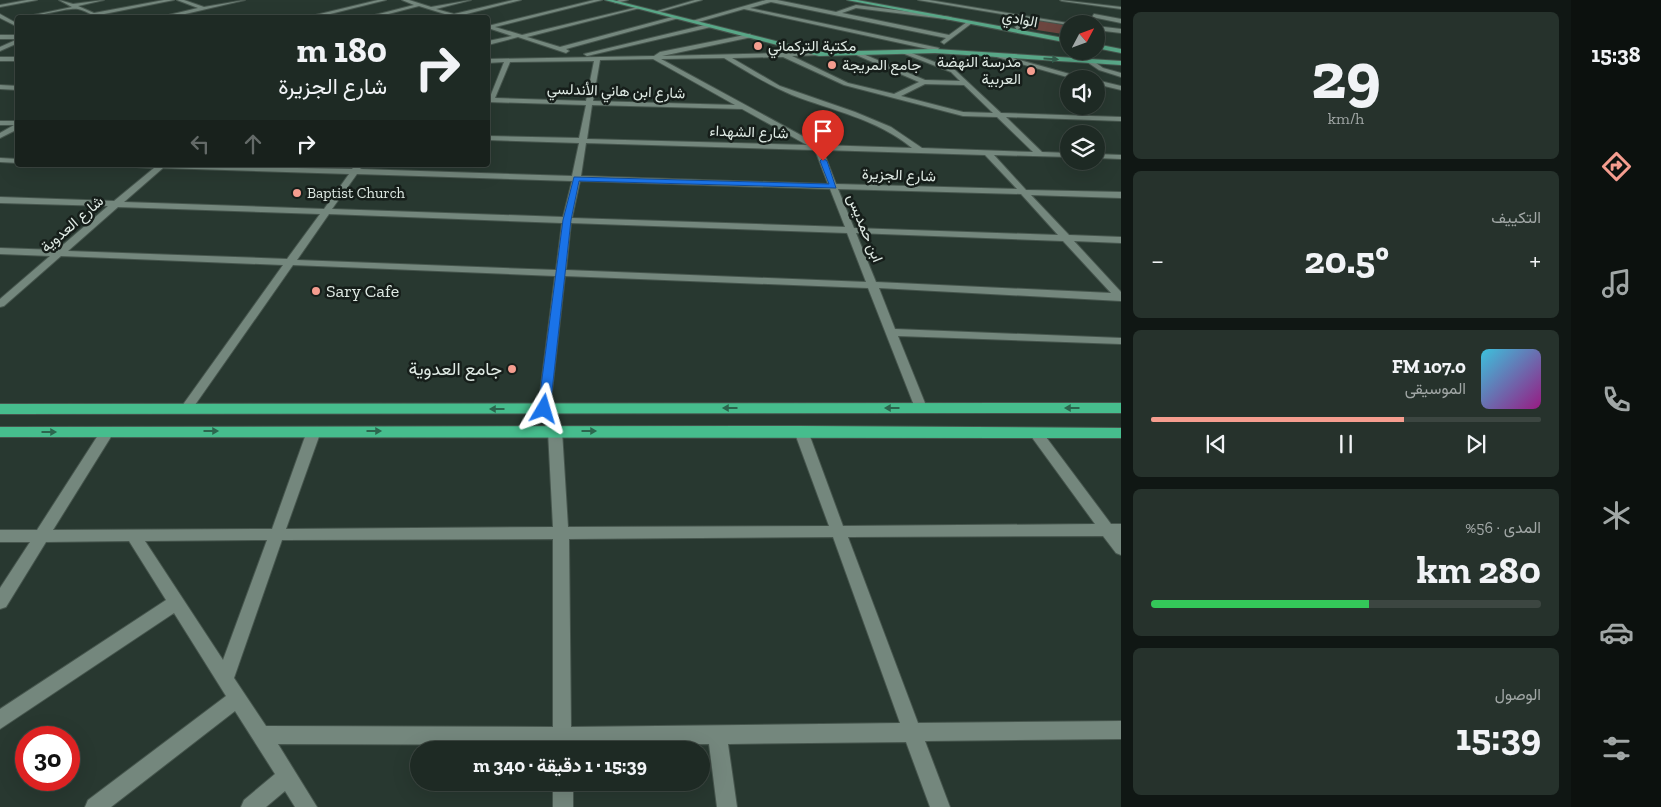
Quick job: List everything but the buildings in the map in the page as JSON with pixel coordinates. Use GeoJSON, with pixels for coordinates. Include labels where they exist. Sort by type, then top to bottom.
{"type":"FeatureCollection","features":[{"type":"Feature","properties":{"kind":"highway"},"geometry":{"type":"LineString","coordinates":[[0,409],[1121,408]]}},
{"type":"Feature","properties":{"kind":"highway"},"geometry":{"type":"LineString","coordinates":[[0,432],[801,431],[1121,433]]}},
{"type":"Feature","properties":{"kind":"main road"},"geometry":{"type":"LineString","coordinates":[[607,0],[819,54],[936,50],[1121,63]]}},
{"type":"Feature","properties":{"kind":"main road","name":"الوادي"},"geometry":{"type":"LineString","coordinates":[[849,0],[1060,37]]}},
{"type":"Feature","properties":{"kind":"main road","name":"الوادي"},"geometry":{"type":"LineString","coordinates":[[862,0],[1060,37]]}},
{"type":"Feature","properties":{"kind":"main road"},"geometry":{"type":"LineString","coordinates":[[1105,44],[1121,47]]}},
{"type":"Feature","properties":{"kind":"main road"},"geometry":{"type":"LineString","coordinates":[[1105,48],[1121,51]]}},
{"type":"Feature","properties":{"kind":"street"},"geometry":{"type":"LineString","coordinates":[[0,6],[35,0]]}},
{"type":"Feature","properties":{"kind":"street"},"geometry":{"type":"LineString","coordinates":[[61,0],[95,14],[172,0]]}},
{"type":"Feature","properties":{"kind":"street"},"geometry":{"type":"LineString","coordinates":[[33,15],[102,0]]}},
{"type":"Feature","properties":{"kind":"street"},"geometry":{"type":"LineString","coordinates":[[179,0],[202,8]]}},
{"type":"Feature","properties":{"kind":"street"},"geometry":{"type":"LineString","coordinates":[[171,15],[243,0]]}},
{"type":"Feature","properties":{"kind":"street"},"geometry":{"type":"LineString","coordinates":[[319,15],[384,0]]}},
{"type":"Feature","properties":{"kind":"street"},"geometry":{"type":"LineString","coordinates":[[407,0],[452,15],[520,0]]}},
{"type":"Feature","properties":{"kind":"street"},"geometry":{"type":"LineString","coordinates":[[431,9],[469,0]]}},
{"type":"Feature","properties":{"kind":"street"},"geometry":{"type":"LineString","coordinates":[[490,27],[600,0]]}},
{"type":"Feature","properties":{"kind":"street"},"geometry":{"type":"LineString","coordinates":[[616,2],[626,0]]}},
{"type":"Feature","properties":{"kind":"street"},"geometry":{"type":"LineString","coordinates":[[656,12],[700,0]]}},
{"type":"Feature","properties":{"kind":"street"},"geometry":{"type":"LineString","coordinates":[[693,22],[771,0],[950,37]]}},
{"type":"Feature","properties":{"kind":"street"},"geometry":{"type":"LineString","coordinates":[[920,0],[1060,22]]}},
{"type":"Feature","properties":{"kind":"street"},"geometry":{"type":"LineString","coordinates":[[1062,0],[1121,7]]}},
{"type":"Feature","properties":{"kind":"street"},"geometry":{"type":"LineString","coordinates":[[377,15],[418,5]]}},
{"type":"Feature","properties":{"kind":"street"},"geometry":{"type":"LineString","coordinates":[[835,14],[856,6],[951,19]]}},
{"type":"Feature","properties":{"kind":"street"},"geometry":{"type":"LineString","coordinates":[[490,43],[638,8]]}},
{"type":"Feature","properties":{"kind":"street"},"geometry":{"type":"LineString","coordinates":[[744,8],[936,50],[969,22]]}},
{"type":"Feature","properties":{"kind":"street"},"geometry":{"type":"LineString","coordinates":[[0,16],[15,24]]}},
{"type":"Feature","properties":{"kind":"street"},"geometry":{"type":"LineString","coordinates":[[1017,28],[1030,17]]}},
{"type":"Feature","properties":{"kind":"street"},"geometry":{"type":"LineString","coordinates":[[559,49],[676,18]]}},
{"type":"Feature","properties":{"kind":"street"},"geometry":{"type":"LineString","coordinates":[[1105,18],[1121,21]]}},
{"type":"Feature","properties":{"kind":"street"},"geometry":{"type":"LineString","coordinates":[[7,20],[15,19]]}},
{"type":"Feature","properties":{"kind":"street"},"geometry":{"type":"LineString","coordinates":[[580,56],[709,26]]}},
{"type":"Feature","properties":{"kind":"street"},"geometry":{"type":"LineString","coordinates":[[490,28],[594,59]]}},
{"type":"Feature","properties":{"kind":"street"},"geometry":{"type":"LineString","coordinates":[[1105,30],[1121,31]]}},
{"type":"Feature","properties":{"kind":"street"},"geometry":{"type":"LineString","coordinates":[[655,58],[660,54],[750,36]]}},
{"type":"Feature","properties":{"kind":"street"},"geometry":{"type":"LineString","coordinates":[[0,37],[15,37]]}},
{"type":"Feature","properties":{"kind":"street"},"geometry":{"type":"LineString","coordinates":[[0,49],[15,42]]}},
{"type":"Feature","properties":{"kind":"street"},"geometry":{"type":"LineString","coordinates":[[904,52],[953,71],[1040,154]]}},
{"type":"Feature","properties":{"kind":"street"},"geometry":{"type":"LineString","coordinates":[[856,53],[924,82],[966,83]]}},
{"type":"Feature","properties":{"kind":"street"},"geometry":{"type":"LineString","coordinates":[[784,54],[840,82],[963,114],[1121,119]]}},
{"type":"Feature","properties":{"kind":"street"},"geometry":{"type":"LineString","coordinates":[[490,62],[819,54]]}},
{"type":"Feature","properties":{"kind":"street"},"geometry":{"type":"LineString","coordinates":[[995,55],[1060,73]]}},
{"type":"Feature","properties":{"kind":"street"},"geometry":{"type":"LineString","coordinates":[[725,56],[778,87],[888,128],[906,137],[920,151]]}},
{"type":"Feature","properties":{"kind":"street"},"geometry":{"type":"LineString","coordinates":[[655,58],[818,148]]}},
{"type":"Feature","properties":{"kind":"street"},"geometry":{"type":"LineString","coordinates":[[0,59],[15,59]]}},
{"type":"Feature","properties":{"kind":"street"},"geometry":{"type":"LineString","coordinates":[[544,409],[562,274],[567,220],[583,140],[594,59]]}},
{"type":"Feature","properties":{"kind":"street"},"geometry":{"type":"LineString","coordinates":[[490,98],[508,61]]}},
{"type":"Feature","properties":{"kind":"street"},"geometry":{"type":"LineString","coordinates":[[1089,61],[1100,69],[1121,75]]}},
{"type":"Feature","properties":{"kind":"street"},"geometry":{"type":"LineString","coordinates":[[896,96],[924,82]]}},
{"type":"Feature","properties":{"kind":"street"},"geometry":{"type":"LineString","coordinates":[[1105,84],[1121,88]]}},
{"type":"Feature","properties":{"kind":"street"},"geometry":{"type":"LineString","coordinates":[[0,87],[15,88]]}},
{"type":"Feature","properties":{"kind":"street","name":"شارع ابن هاني الأندلسي"},"geometry":{"type":"LineString","coordinates":[[490,100],[744,107]]}},
{"type":"Feature","properties":{"kind":"street"},"geometry":{"type":"LineString","coordinates":[[0,123],[15,124]]}},
{"type":"Feature","properties":{"kind":"street"},"geometry":{"type":"LineString","coordinates":[[0,136],[15,126]]}},
{"type":"Feature","properties":{"kind":"street","name":"شارع الشهداء"},"geometry":{"type":"LineString","coordinates":[[490,138],[1060,155]]}},
{"type":"Feature","properties":{"kind":"street","name":"ابن حمديس"},"geometry":{"type":"LineString","coordinates":[[818,148],[921,408]]}},
{"type":"Feature","properties":{"kind":"street"},"geometry":{"type":"LineString","coordinates":[[988,153],[1121,297]]}},
{"type":"Feature","properties":{"kind":"street"},"geometry":{"type":"LineString","coordinates":[[1105,156],[1121,157]]}},
{"type":"Feature","properties":{"kind":"street"},"geometry":{"type":"LineString","coordinates":[[0,160],[15,161]]}},
{"type":"Feature","properties":{"kind":"street","name":"شارع العدوية"},"geometry":{"type":"LineString","coordinates":[[0,304],[159,167]]}},
{"type":"Feature","properties":{"kind":"street","name":"شارع الجزيرة"},"geometry":{"type":"LineString","coordinates":[[292,167],[357,168],[576,179],[1121,195]]}},
{"type":"Feature","properties":{"kind":"street"},"geometry":{"type":"LineString","coordinates":[[186,409],[357,168]]}},
{"type":"Feature","properties":{"kind":"street"},"geometry":{"type":"LineString","coordinates":[[0,200],[328,210],[1121,240]]}},
{"type":"Feature","properties":{"kind":"street"},"geometry":{"type":"LineString","coordinates":[[0,251],[290,264],[872,285],[1121,297]]}},
{"type":"Feature","properties":{"kind":"street"},"geometry":{"type":"LineString","coordinates":[[891,332],[1121,341]]}},
{"type":"Feature","properties":{"kind":"street"},"geometry":{"type":"LineString","coordinates":[[225,679],[279,534],[314,431]]}},
{"type":"Feature","properties":{"kind":"street"},"geometry":{"type":"LineString","coordinates":[[555,431],[561,532],[562,741]]}},
{"type":"Feature","properties":{"kind":"street"},"geometry":{"type":"LineString","coordinates":[[801,431],[940,807]]}},
{"type":"Feature","properties":{"kind":"street"},"geometry":{"type":"LineString","coordinates":[[0,602],[107,432]]}},
{"type":"Feature","properties":{"kind":"street"},"geometry":{"type":"LineString","coordinates":[[1035,432],[1114,530],[1121,549]]}},
{"type":"Feature","properties":{"kind":"street"},"geometry":{"type":"LineString","coordinates":[[0,536],[1114,530]]}},
{"type":"Feature","properties":{"kind":"street"},"geometry":{"type":"LineString","coordinates":[[133,535],[308,807]]}},
{"type":"Feature","properties":{"kind":"street"},"geometry":{"type":"LineString","coordinates":[[0,720],[176,602]]}},
{"type":"Feature","properties":{"kind":"street"},"geometry":{"type":"LineString","coordinates":[[95,807],[237,698]]}},
{"type":"Feature","properties":{"kind":"street"},"geometry":{"type":"LineString","coordinates":[[596,741],[717,734],[1121,730]]}},
{"type":"Feature","properties":{"kind":"street"},"geometry":{"type":"LineString","coordinates":[[717,734],[728,807]]}},
{"type":"Feature","properties":{"kind":"street"},"geometry":{"type":"LineString","coordinates":[[261,735],[487,741]]}},
{"type":"Feature","properties":{"kind":"street"},"geometry":{"type":"LineString","coordinates":[[252,807],[288,776]]}},
{"type":"Feature","properties":{"kind":"street"},"geometry":{"type":"LineString","coordinates":[[563,791],[563,807]]}},
{"type":"Feature","properties":{"kind":"shaded area"},"geometry":{"type":"Polygon","coordinates":[[[1034,19],[1060,23],[1060,34],[1024,28],[1034,19]]]}},
{"type":"Feature","properties":{"kind":"shaded area"},"geometry":{"type":"Polygon","coordinates":[[[283,167],[354,167],[352,170],[283,167]]]}},
{"type":"Feature","properties":{"kind":"place","name":"مكتبة التركماني"},"geometry":{"type":"Point","coordinates":[758,46]}},
{"type":"Feature","properties":{"kind":"place","name":"جامع المريجة"},"geometry":{"type":"Point","coordinates":[832,65]}},
{"type":"Feature","properties":{"kind":"place","name":"مدرسة النهضة العربية"},"geometry":{"type":"Point","coordinates":[1031,71]}},
{"type":"Feature","properties":{"kind":"place","name":"Baptist Church"},"geometry":{"type":"Point","coordinates":[297,193]}},
{"type":"Feature","properties":{"kind":"place","name":"Sary Cafe"},"geometry":{"type":"Point","coordinates":[316,291]}},
{"type":"Feature","properties":{"kind":"place","name":"جامع العدوية"},"geometry":{"type":"Point","coordinates":[512,369]}},
{"type":"Feature","properties":{"kind":"route"},"geometry":{"type":"LineString","coordinates":[[544,409],[562,274],[567,220],[576,179],[833,187],[823,161]]}}]}
